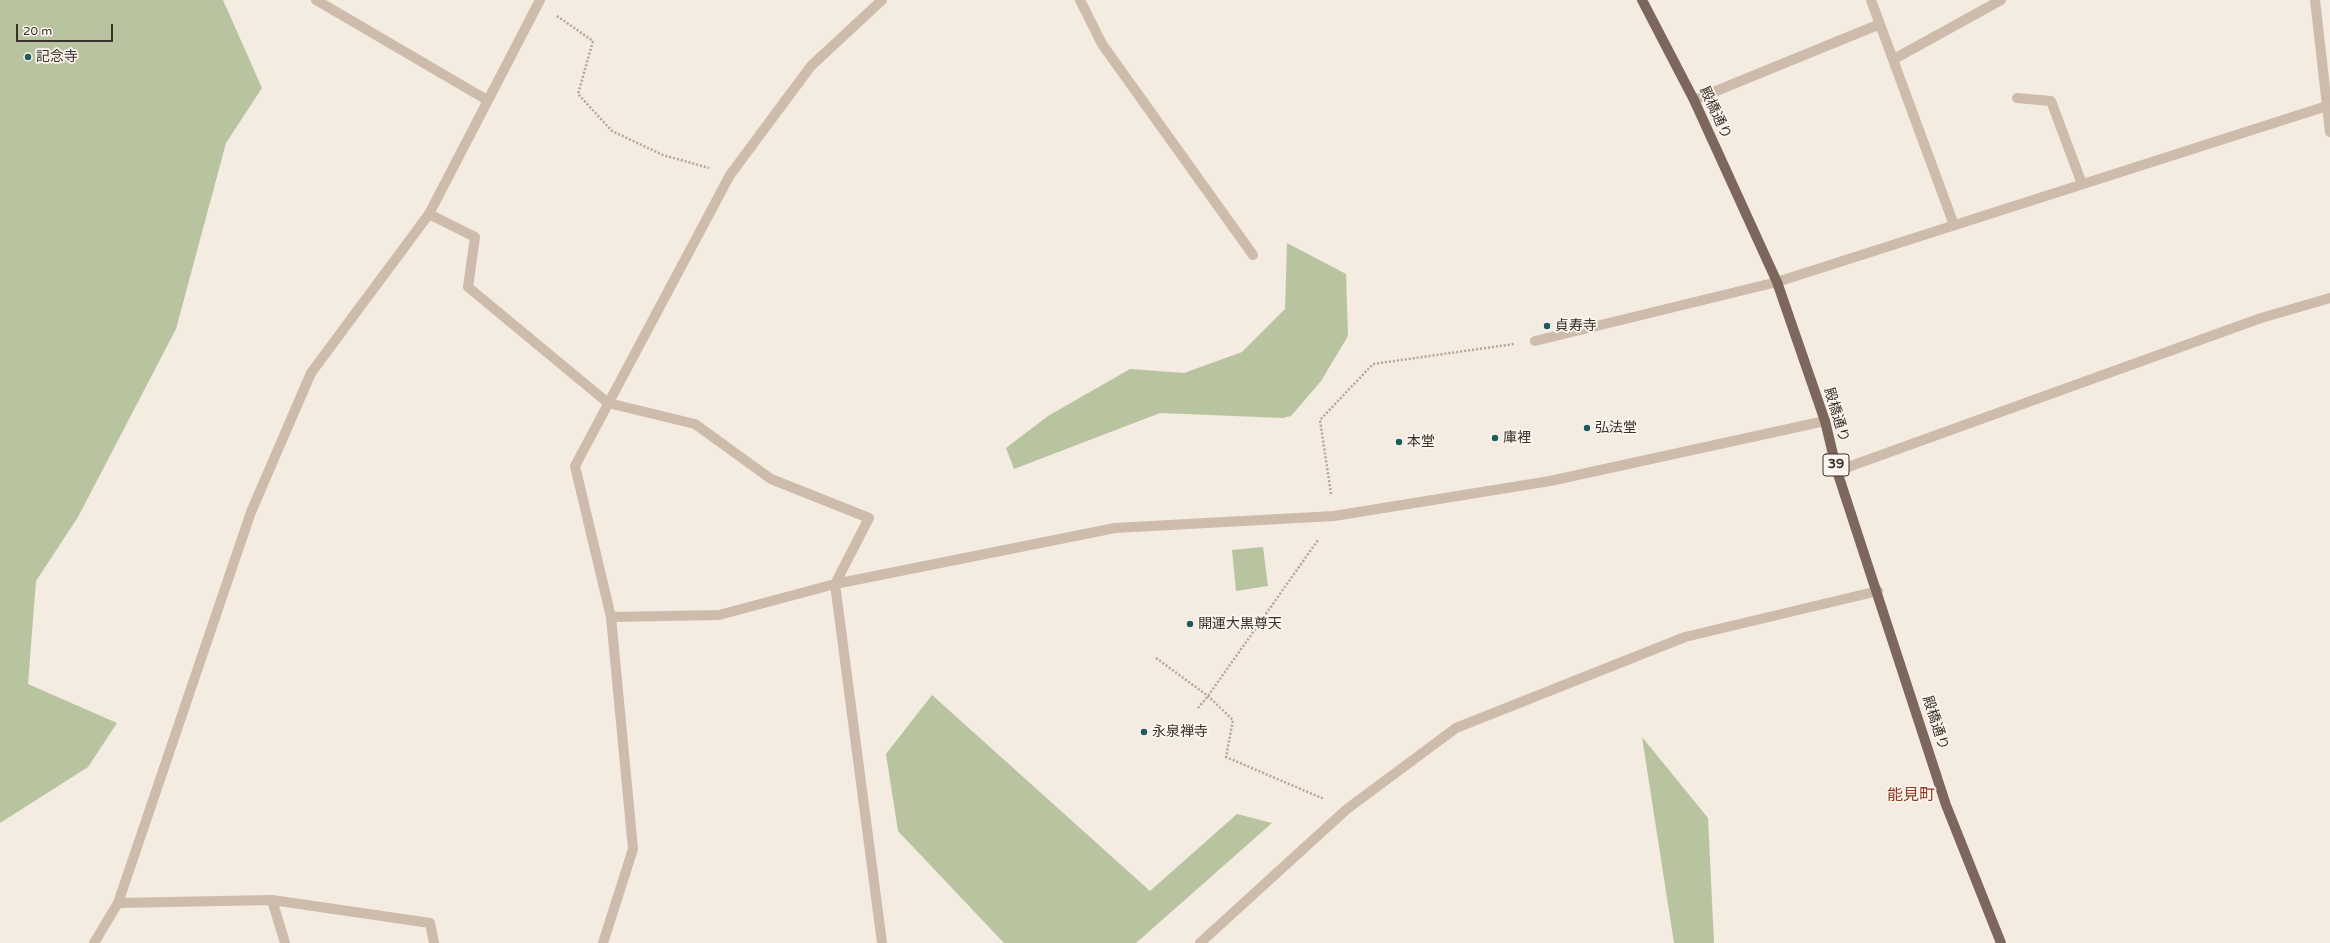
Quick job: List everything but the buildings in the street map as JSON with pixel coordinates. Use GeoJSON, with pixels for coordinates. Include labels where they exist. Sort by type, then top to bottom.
{"type":"FeatureCollection","features":[{"type":"Feature","properties":{"kind":"main road","name":"殿橋通り"},"geometry":{"type":"LineString","coordinates":[[1642,0],[1694,100],[1777,282],[1825,421],[1837,471],[1878,591],[1946,805],[2001,943]]}},
{"type":"Feature","properties":{"kind":"street"},"geometry":{"type":"LineString","coordinates":[[316,0],[487,100]]}},
{"type":"Feature","properties":{"kind":"street"},"geometry":{"type":"LineString","coordinates":[[603,943],[633,849],[611,617],[575,466],[730,174],[811,66],[882,0]]}},
{"type":"Feature","properties":{"kind":"street"},"geometry":{"type":"LineString","coordinates":[[1080,0],[1102,44],[1253,255]]}},
{"type":"Feature","properties":{"kind":"street"},"geometry":{"type":"LineString","coordinates":[[1871,0],[1954,225]]}},
{"type":"Feature","properties":{"kind":"street"},"geometry":{"type":"LineString","coordinates":[[1894,59],[2001,0]]}},
{"type":"Feature","properties":{"kind":"street"},"geometry":{"type":"LineString","coordinates":[[2315,0],[2330,132]]}},
{"type":"Feature","properties":{"kind":"street"},"geometry":{"type":"LineString","coordinates":[[94,943],[118,903],[251,512],[311,373],[430,214],[487,100],[539,2]]}},
{"type":"Feature","properties":{"kind":"street"},"geometry":{"type":"LineString","coordinates":[[1694,100],[1880,24]]}},
{"type":"Feature","properties":{"kind":"street"},"geometry":{"type":"LineString","coordinates":[[2017,98],[2051,101],[2082,184]]}},
{"type":"Feature","properties":{"kind":"street"},"geometry":{"type":"LineString","coordinates":[[1535,341],[1777,282],[2328,105]]}},
{"type":"Feature","properties":{"kind":"street"},"geometry":{"type":"LineString","coordinates":[[430,214],[475,237],[468,287],[608,403],[694,424],[771,479],[869,518],[835,584],[882,943]]}},
{"type":"Feature","properties":{"kind":"street"},"geometry":{"type":"LineString","coordinates":[[1837,471],[2261,318],[2330,298]]}},
{"type":"Feature","properties":{"kind":"street"},"geometry":{"type":"LineString","coordinates":[[611,617],[719,615],[835,584],[1115,528],[1334,516],[1550,481],[1825,421]]}},
{"type":"Feature","properties":{"kind":"street"},"geometry":{"type":"LineString","coordinates":[[1200,943],[1347,809],[1456,728],[1685,637],[1878,591]]}},
{"type":"Feature","properties":{"kind":"street"},"geometry":{"type":"LineString","coordinates":[[118,903],[272,900],[430,923],[434,943]]}},
{"type":"Feature","properties":{"kind":"street"},"geometry":{"type":"LineString","coordinates":[[272,900],[286,943]]}},
{"type":"Feature","properties":{"kind":"path"},"geometry":{"type":"LineString","coordinates":[[539,2],[593,41],[578,94],[612,131],[663,155],[730,174]]}},
{"type":"Feature","properties":{"kind":"path"},"geometry":{"type":"LineString","coordinates":[[1198,708],[1208,696],[1334,516],[1320,420],[1373,364],[1535,341]]}},
{"type":"Feature","properties":{"kind":"path"},"geometry":{"type":"LineString","coordinates":[[1156,658],[1208,696],[1233,720],[1226,757],[1347,809]]}},
{"type":"Feature","properties":{"kind":"green space"},"geometry":{"type":"Polygon","coordinates":[[[0,0],[223,0],[262,88],[226,143],[176,329],[78,517],[36,581],[28,684],[117,723],[88,767],[0,823],[0,0]]]}},
{"type":"Feature","properties":{"kind":"green space"},"geometry":{"type":"Polygon","coordinates":[[[1287,243],[1346,274],[1348,336],[1321,381],[1291,416],[1283,418],[1160,413],[1014,469],[1006,448],[1048,416],[1130,369],[1184,373],[1242,352],[1285,309],[1287,243]]]}},
{"type":"Feature","properties":{"kind":"green space"},"geometry":{"type":"Polygon","coordinates":[[[1263,547],[1268,586],[1236,591],[1232,550],[1263,547]]]}},
{"type":"Feature","properties":{"kind":"green space"},"geometry":{"type":"Polygon","coordinates":[[[932,695],[1150,891],[1237,814],[1272,823],[1136,943],[1004,943],[898,831],[886,754],[932,695]]]}},
{"type":"Feature","properties":{"kind":"green space"},"geometry":{"type":"Polygon","coordinates":[[[1642,737],[1708,818],[1714,943],[1674,943],[1642,737]]]}},
{"type":"Feature","properties":{"kind":"place","name":"記念寺"},"geometry":{"type":"Point","coordinates":[28,57]}},
{"type":"Feature","properties":{"kind":"place","name":"貞寿寺"},"geometry":{"type":"Point","coordinates":[1547,326]}},
{"type":"Feature","properties":{"kind":"place","name":"弘法堂"},"geometry":{"type":"Point","coordinates":[1587,428]}},
{"type":"Feature","properties":{"kind":"place","name":"庫裡"},"geometry":{"type":"Point","coordinates":[1495,438]}},
{"type":"Feature","properties":{"kind":"place","name":"本堂"},"geometry":{"type":"Point","coordinates":[1399,442]}},
{"type":"Feature","properties":{"kind":"place","name":"開運大黒尊天"},"geometry":{"type":"Point","coordinates":[1190,624]}},
{"type":"Feature","properties":{"kind":"place","name":"永泉禅寺"},"geometry":{"type":"Point","coordinates":[1144,732]}},
{"type":"Feature","properties":{"kind":"district","name":"能見町"},"geometry":{"type":"Point","coordinates":[1911,796]}}]}
